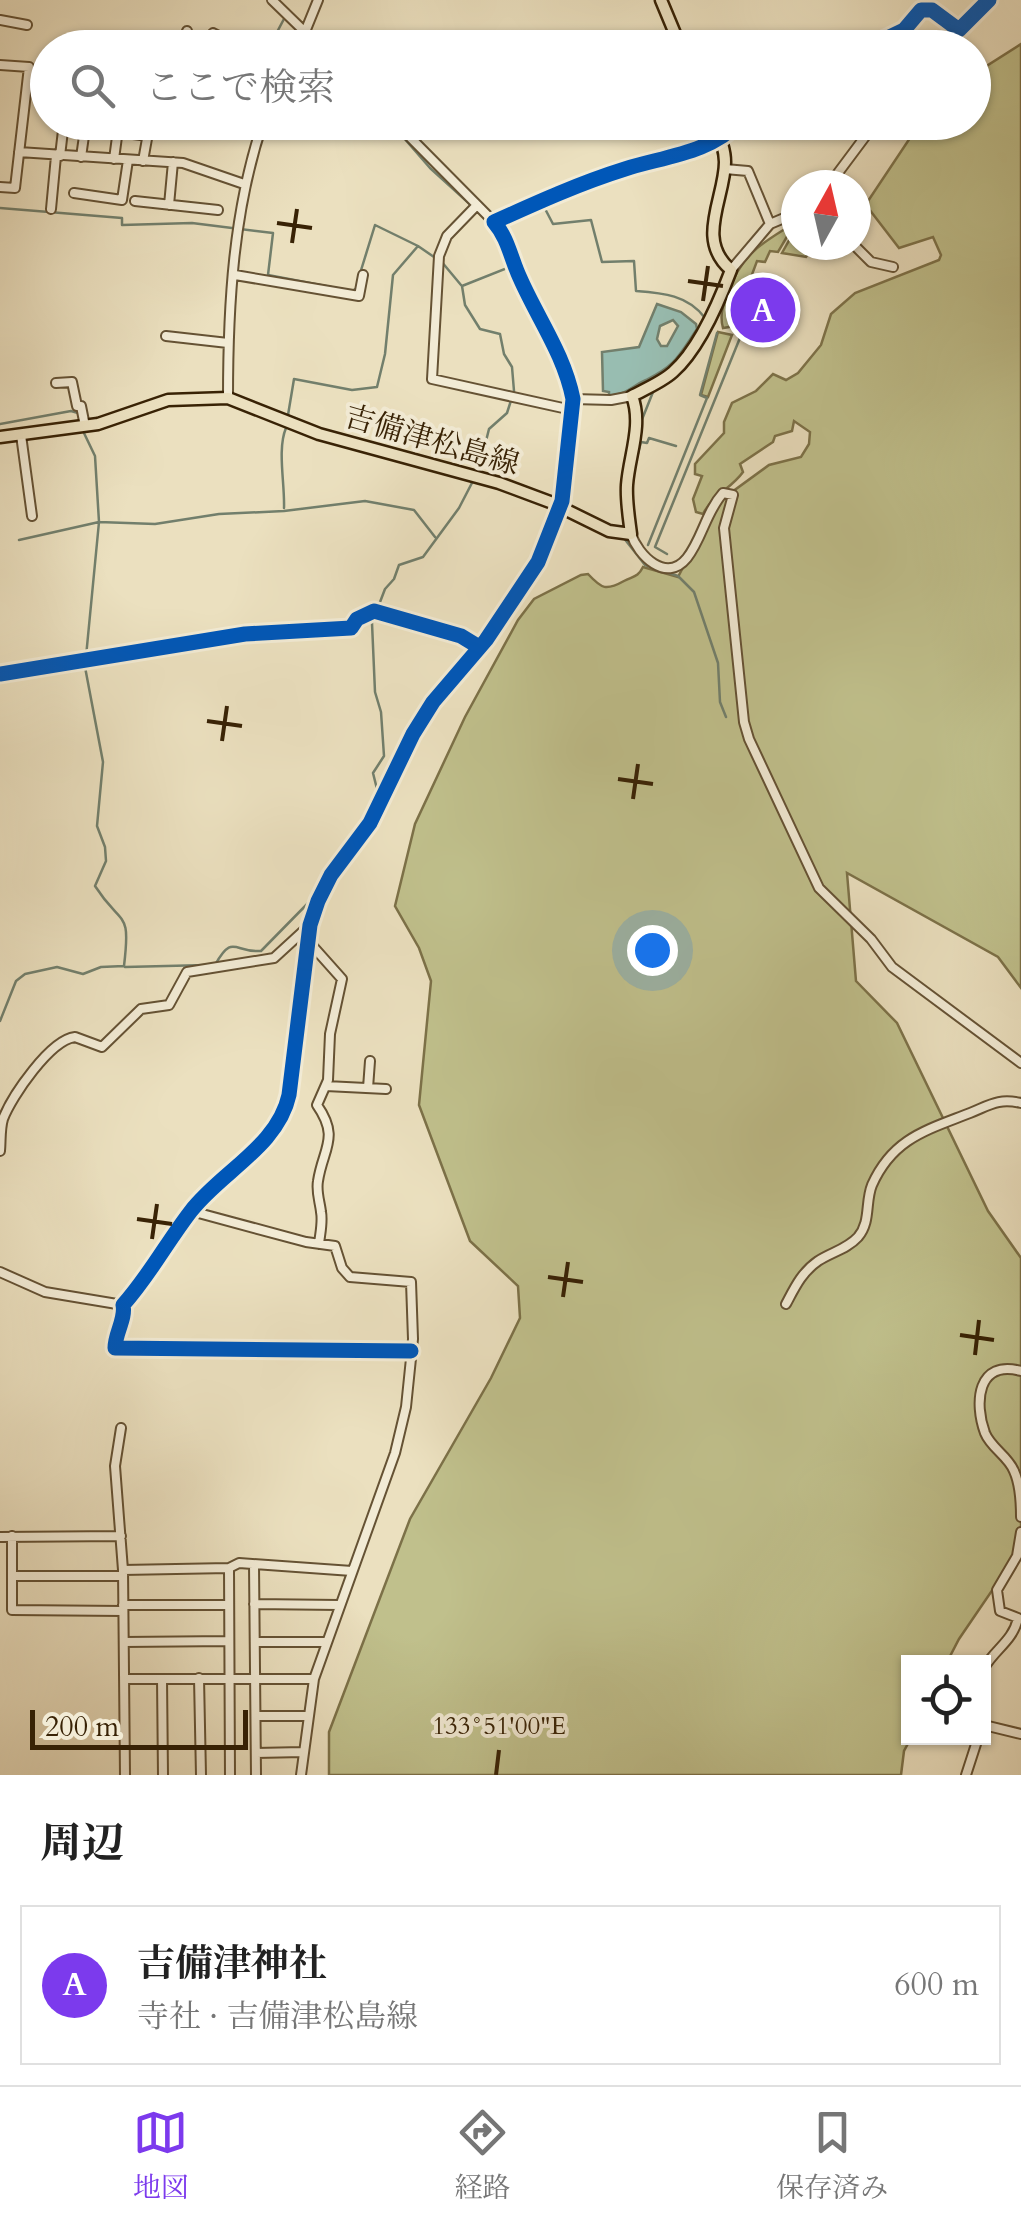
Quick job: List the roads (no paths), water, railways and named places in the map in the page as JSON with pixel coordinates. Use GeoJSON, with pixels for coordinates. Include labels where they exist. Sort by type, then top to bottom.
{"type":"FeatureCollection","features":[{"type":"Feature","properties":{"kind":"main road"},"geometry":{"type":"LineString","coordinates":[[661,0],[674,30]]}},
{"type":"Feature","properties":{"kind":"main road"},"geometry":{"type":"LineString","coordinates":[[959,30],[989,0]]}},
{"type":"Feature","properties":{"kind":"main road"},"geometry":{"type":"LineString","coordinates":[[631,534],[627,487],[636,445],[636,405],[632,396],[668,375],[681,362],[716,307],[731,270],[720,260],[713,240],[714,211],[724,169],[720,140]]}},
{"type":"Feature","properties":{"kind":"main road"},"geometry":{"type":"LineString","coordinates":[[479,647],[538,562],[564,490],[572,404],[554,342],[494,222]]}},
{"type":"Feature","properties":{"kind":"main road","name":"吉備津松島線"},"geometry":{"type":"LineString","coordinates":[[0,437],[85,426],[168,400],[228,398],[320,434],[475,476],[559,506],[609,530],[631,534]]}},
{"type":"Feature","properties":{"kind":"street"},"geometry":{"type":"LineString","coordinates":[[272,0],[304,30]]}},
{"type":"Feature","properties":{"kind":"street"},"geometry":{"type":"LineString","coordinates":[[307,30],[318,0]]}},
{"type":"Feature","properties":{"kind":"street"},"geometry":{"type":"LineString","coordinates":[[0,20],[27,25]]}},
{"type":"Feature","properties":{"kind":"street"},"geometry":{"type":"LineString","coordinates":[[0,65],[29,67],[15,188],[0,187]]}},
{"type":"Feature","properties":{"kind":"street"},"geometry":{"type":"LineString","coordinates":[[51,210],[61,140]]}},
{"type":"Feature","properties":{"kind":"street"},"geometry":{"type":"LineString","coordinates":[[82,157],[84,140]]}},
{"type":"Feature","properties":{"kind":"street"},"geometry":{"type":"LineString","coordinates":[[114,159],[116,140]]}},
{"type":"Feature","properties":{"kind":"street"},"geometry":{"type":"LineString","coordinates":[[143,161],[147,140]]}},
{"type":"Feature","properties":{"kind":"street"},"geometry":{"type":"LineString","coordinates":[[228,398],[228,344],[244,184],[257,140]]}},
{"type":"Feature","properties":{"kind":"street"},"geometry":{"type":"LineString","coordinates":[[412,140],[494,222]]}},
{"type":"Feature","properties":{"kind":"street"},"geometry":{"type":"LineString","coordinates":[[841,170],[863,140]]}},
{"type":"Feature","properties":{"kind":"street"},"geometry":{"type":"LineString","coordinates":[[19,152],[173,162],[244,184]]}},
{"type":"Feature","properties":{"kind":"street"},"geometry":{"type":"LineString","coordinates":[[74,193],[122,200],[128,160]]}},
{"type":"Feature","properties":{"kind":"street"},"geometry":{"type":"LineString","coordinates":[[169,205],[173,162]]}},
{"type":"Feature","properties":{"kind":"street"},"geometry":{"type":"LineString","coordinates":[[724,169],[748,171],[770,224]]}},
{"type":"Feature","properties":{"kind":"street"},"geometry":{"type":"LineString","coordinates":[[135,201],[218,210]]}},
{"type":"Feature","properties":{"kind":"street"},"geometry":{"type":"LineString","coordinates":[[477,205],[447,236],[439,256],[432,379],[572,404],[632,396]]}},
{"type":"Feature","properties":{"kind":"street"},"geometry":{"type":"LineString","coordinates":[[731,270],[770,224],[781,219]]}},
{"type":"Feature","properties":{"kind":"street"},"geometry":{"type":"LineString","coordinates":[[869,260],[893,268]]}},
{"type":"Feature","properties":{"kind":"street"},"geometry":{"type":"LineString","coordinates":[[234,275],[359,296],[363,275]]}},
{"type":"Feature","properties":{"kind":"street"},"geometry":{"type":"LineString","coordinates":[[166,336],[228,344]]}},
{"type":"Feature","properties":{"kind":"street"},"geometry":{"type":"LineString","coordinates":[[56,383],[72,382],[85,426]]}},
{"type":"Feature","properties":{"kind":"street"},"geometry":{"type":"LineString","coordinates":[[21,435],[32,516]]}},
{"type":"Feature","properties":{"kind":"street"},"geometry":{"type":"LineString","coordinates":[[631,534],[641,554],[652,564],[677,565],[687,558],[711,506],[723,493],[733,495],[724,528],[744,722],[819,888],[871,939],[892,967],[1021,1063]]}},
{"type":"Feature","properties":{"kind":"street"},"geometry":{"type":"LineString","coordinates":[[123,1306],[191,1211],[265,1139],[284,1111],[294,1062],[310,925],[323,890],[365,832],[413,734],[440,692],[479,647]]}},
{"type":"Feature","properties":{"kind":"street"},"geometry":{"type":"LineString","coordinates":[[0,1151],[1,1128],[9,1108],[55,1044],[74,1036],[102,1047],[141,1010],[169,1005],[187,972],[274,958],[310,925]]}},
{"type":"Feature","properties":{"kind":"street"},"geometry":{"type":"LineString","coordinates":[[308,940],[342,979],[330,1034],[326,1086],[317,1105],[330,1131],[318,1178],[322,1214],[319,1244]]}},
{"type":"Feature","properties":{"kind":"street"},"geometry":{"type":"LineString","coordinates":[[368,1088],[370,1061]]}},
{"type":"Feature","properties":{"kind":"street"},"geometry":{"type":"LineString","coordinates":[[326,1086],[386,1088]]}},
{"type":"Feature","properties":{"kind":"street"},"geometry":{"type":"LineString","coordinates":[[786,1304],[802,1275],[860,1236],[866,1226],[873,1182],[901,1146],[919,1132],[987,1104],[1002,1099],[1021,1103]]}},
{"type":"Feature","properties":{"kind":"street"},"geometry":{"type":"LineString","coordinates":[[191,1211],[336,1246],[342,1268],[350,1277],[411,1282],[409,1389],[395,1453],[314,1679],[301,1775]]}},
{"type":"Feature","properties":{"kind":"street"},"geometry":{"type":"LineString","coordinates":[[0,1272],[45,1292],[123,1306]]}},
{"type":"Feature","properties":{"kind":"street"},"geometry":{"type":"LineString","coordinates":[[123,1306],[116,1348],[411,1351]]}},
{"type":"Feature","properties":{"kind":"street"},"geometry":{"type":"LineString","coordinates":[[1021,1371],[1002,1369],[990,1374],[980,1390],[985,1433],[1015,1473],[1021,1517]]}},
{"type":"Feature","properties":{"kind":"street"},"geometry":{"type":"LineString","coordinates":[[121,1428],[115,1466],[122,1536],[125,1775]]}},
{"type":"Feature","properties":{"kind":"street"},"geometry":{"type":"LineString","coordinates":[[991,1659],[1016,1628],[1018,1618],[1000,1611],[997,1590],[1017,1556],[1021,1532]]}},
{"type":"Feature","properties":{"kind":"street"},"geometry":{"type":"LineString","coordinates":[[12,1536],[12,1610],[230,1605]]}},
{"type":"Feature","properties":{"kind":"street"},"geometry":{"type":"LineString","coordinates":[[0,1537],[122,1536]]}},
{"type":"Feature","properties":{"kind":"street"},"geometry":{"type":"LineString","coordinates":[[12,1576],[230,1568],[238,1563],[352,1571]]}},
{"type":"Feature","properties":{"kind":"street"},"geometry":{"type":"LineString","coordinates":[[254,1564],[256,1775]]}},
{"type":"Feature","properties":{"kind":"street"},"geometry":{"type":"LineString","coordinates":[[230,1568],[230,1775]]}},
{"type":"Feature","properties":{"kind":"street"},"geometry":{"type":"LineString","coordinates":[[254,1604],[339,1605]]}},
{"type":"Feature","properties":{"kind":"street"},"geometry":{"type":"LineString","coordinates":[[124,1642],[229,1641]]}},
{"type":"Feature","properties":{"kind":"street"},"geometry":{"type":"LineString","coordinates":[[255,1642],[326,1642]]}},
{"type":"Feature","properties":{"kind":"street"},"geometry":{"type":"LineString","coordinates":[[199,1678],[201,1775]]}},
{"type":"Feature","properties":{"kind":"street"},"geometry":{"type":"LineString","coordinates":[[124,1679],[314,1679]]}},
{"type":"Feature","properties":{"kind":"street"},"geometry":{"type":"LineString","coordinates":[[162,1679],[163,1775]]}},
{"type":"Feature","properties":{"kind":"street"},"geometry":{"type":"LineString","coordinates":[[256,1716],[308,1716]]}},
{"type":"Feature","properties":{"kind":"street"},"geometry":{"type":"LineString","coordinates":[[991,1727],[1021,1734]]}},
{"type":"Feature","properties":{"kind":"street"},"geometry":{"type":"LineString","coordinates":[[966,1775],[976,1745]]}},
{"type":"Feature","properties":{"kind":"street"},"geometry":{"type":"LineString","coordinates":[[256,1753],[303,1752]]}},
{"type":"Feature","properties":{"kind":"water"},"geometry":{"type":"Polygon","coordinates":[[[657,304],[681,312],[696,324],[697,329],[670,365],[627,391],[609,396],[609,392],[603,391],[602,352],[639,347],[657,304]],[[673,320],[660,326],[657,339],[661,346],[667,346],[678,326],[673,320]]]}},
{"type":"Feature","properties":{"kind":"waterway"},"geometry":{"type":"LineString","coordinates":[[278,30],[285,17]]}},
{"type":"Feature","properties":{"kind":"waterway"},"geometry":{"type":"LineString","coordinates":[[406,140],[473,207]]}},
{"type":"Feature","properties":{"kind":"waterway"},"geometry":{"type":"LineString","coordinates":[[542,203],[553,224],[591,220],[602,262],[634,261],[636,291],[683,300],[705,318]]}},
{"type":"Feature","properties":{"kind":"waterway"},"geometry":{"type":"LineString","coordinates":[[0,208],[122,218],[122,225],[192,223],[273,233],[268,275],[352,291],[357,288]]}},
{"type":"Feature","properties":{"kind":"waterway"},"geometry":{"type":"LineString","coordinates":[[479,212],[491,224]]}},
{"type":"Feature","properties":{"kind":"waterway"},"geometry":{"type":"LineString","coordinates":[[358,280],[375,225],[418,246]]}},
{"type":"Feature","properties":{"kind":"waterway"},"geometry":{"type":"LineString","coordinates":[[288,415],[294,379],[352,390],[377,387],[385,354],[393,275],[418,246],[434,257]]}},
{"type":"Feature","properties":{"kind":"waterway"},"geometry":{"type":"LineString","coordinates":[[441,261],[461,285]]}},
{"type":"Feature","properties":{"kind":"waterway"},"geometry":{"type":"LineString","coordinates":[[478,473],[489,429],[507,413],[514,391],[512,367],[504,354],[500,334],[480,329],[465,305],[462,286],[510,267]]}},
{"type":"Feature","properties":{"kind":"waterway"},"geometry":{"type":"LineString","coordinates":[[667,554],[655,547],[744,328]]}},
{"type":"Feature","properties":{"kind":"waterway"},"geometry":{"type":"LineString","coordinates":[[648,545],[707,398],[700,395],[717,333]]}},
{"type":"Feature","properties":{"kind":"waterway"},"geometry":{"type":"LineString","coordinates":[[641,422],[653,392]]}},
{"type":"Feature","properties":{"kind":"waterway"},"geometry":{"type":"LineString","coordinates":[[0,424],[71,411],[78,413],[80,421]]}},
{"type":"Feature","properties":{"kind":"waterway"},"geometry":{"type":"LineString","coordinates":[[284,508],[282,456],[286,428]]}},
{"type":"Feature","properties":{"kind":"waterway"},"geometry":{"type":"LineString","coordinates":[[0,1021],[16,981],[25,974],[57,967],[83,974],[101,967],[124,966],[125,926],[95,886],[106,861],[97,826],[103,762],[85,667],[99,522],[95,456],[83,431]]}},
{"type":"Feature","properties":{"kind":"waterway"},"geometry":{"type":"LineString","coordinates":[[636,461],[641,442],[647,443],[649,438],[676,446]]}},
{"type":"Feature","properties":{"kind":"waterway"},"geometry":{"type":"LineString","coordinates":[[374,804],[377,789],[373,773],[384,756],[381,712],[375,692],[372,623],[399,565],[423,557],[459,508],[474,479]]}},
{"type":"Feature","properties":{"kind":"waterway"},"geometry":{"type":"LineString","coordinates":[[19,540],[99,522],[155,524],[365,501],[414,510],[435,537]]}},
{"type":"Feature","properties":{"kind":"waterway"},"geometry":{"type":"LineString","coordinates":[[623,537],[645,565],[678,576],[694,592],[718,663],[720,702],[726,717]]}},
{"type":"Feature","properties":{"kind":"waterway"},"geometry":{"type":"LineString","coordinates":[[215,965],[230,947],[261,951],[314,897],[371,812]]}},
{"type":"Feature","properties":{"kind":"waterway"},"geometry":{"type":"LineString","coordinates":[[125,967],[207,965]]}},
{"type":"Feature","properties":{"kind":"place","name":"吉備津神社"},"geometry":{"type":"Point","coordinates":[763,310]}}]}
